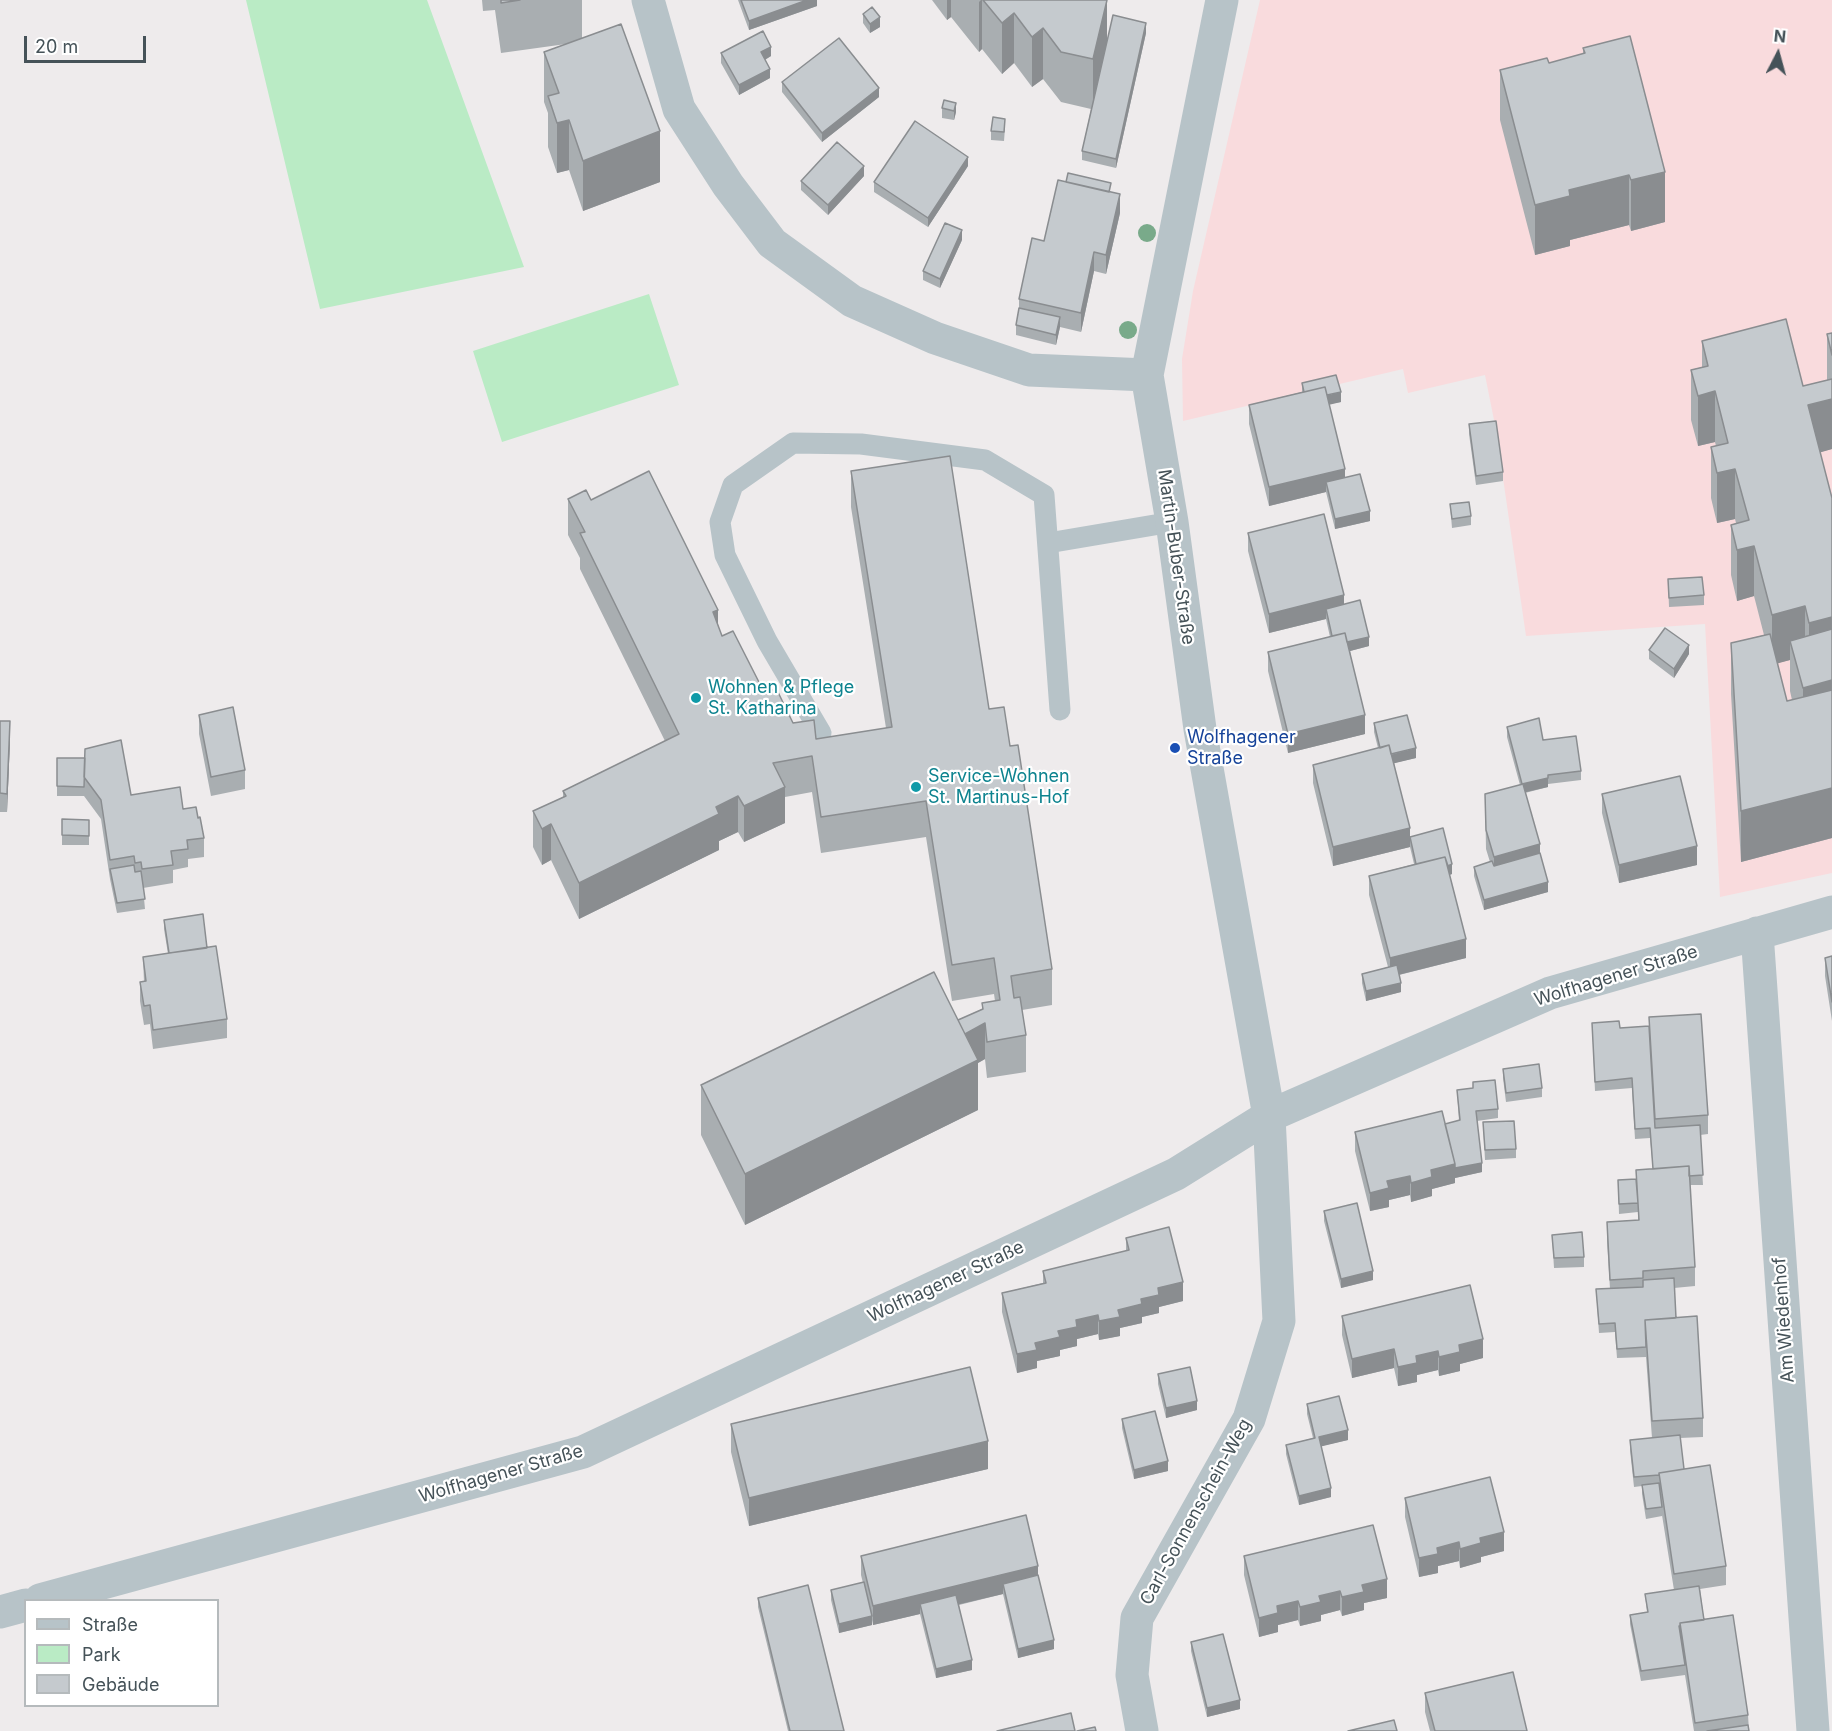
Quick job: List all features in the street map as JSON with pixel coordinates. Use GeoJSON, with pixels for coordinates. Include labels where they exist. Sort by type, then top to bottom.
{"type":"FeatureCollection","features":[{"type":"Feature","properties":{"kind":"street"},"geometry":{"type":"LineString","coordinates":[[648,0],[679,109],[728,185],[772,243],[852,301],[935,338],[1029,370],[1147,375]]}},
{"type":"Feature","properties":{"kind":"street","name":"Martin-Buber-Straße"},"geometry":{"type":"LineString","coordinates":[[1222,0],[1147,375],[1172,522],[1199,722],[1269,1116]]}},
{"type":"Feature","properties":{"kind":"street","name":"Wolfhagener Straße"},"geometry":{"type":"LineString","coordinates":[[44,1599],[583,1452],[1176,1174],[1269,1116],[1550,993],[1832,912]]}},
{"type":"Feature","properties":{"kind":"street","name":"Am Wiedenhof"},"geometry":{"type":"LineString","coordinates":[[1757,933],[1819,1716]]}},
{"type":"Feature","properties":{"kind":"street","name":"Carl-Sonnenschein-Weg"},"geometry":{"type":"LineString","coordinates":[[1142,1731],[1132,1675],[1137,1618],[1249,1419],[1279,1321],[1269,1116]]}},
{"type":"Feature","properties":{"kind":"street"},"geometry":{"type":"LineString","coordinates":[[0,1611],[24,1605]]}},
{"type":"Feature","properties":{"kind":"lane"},"geometry":{"type":"LineString","coordinates":[[821,733],[766,640],[725,555],[720,522],[733,485],[793,443],[861,444],[985,460],[1044,495],[1060,710]]}},
{"type":"Feature","properties":{"kind":"lane"},"geometry":{"type":"LineString","coordinates":[[1047,543],[1172,522]]}},
{"type":"Feature","properties":{"kind":"shaded area"},"geometry":{"type":"Polygon","coordinates":[[[1260,0],[1832,0],[1832,873],[1720,897],[1705,624],[1526,636],[1496,430],[1485,375],[1408,393],[1403,369],[1183,421],[1182,359],[1193,291],[1260,0]]]}},
{"type":"Feature","properties":{"kind":"green space"},"geometry":{"type":"Polygon","coordinates":[[[246,0],[427,0],[524,267],[320,309],[246,0]]]}},
{"type":"Feature","properties":{"kind":"green space"},"geometry":{"type":"Polygon","coordinates":[[[649,294],[679,385],[502,442],[473,351],[649,294]]]}},
{"type":"Feature","properties":{"kind":"building"},"geometry":{"type":"Polygon","coordinates":[[[501,0],[520,0],[501,3],[501,0]]]}},
{"type":"Feature","properties":{"kind":"building"},"geometry":{"type":"Polygon","coordinates":[[[741,0],[807,0],[749,21],[741,0]]]}},
{"type":"Feature","properties":{"kind":"building"},"geometry":{"type":"Polygon","coordinates":[[[983,0],[1107,0],[1093,59],[1061,52],[1043,28],[1032,37],[1014,13],[1002,23],[983,0]]]}},
{"type":"Feature","properties":{"kind":"building"},"geometry":{"type":"Polygon","coordinates":[[[872,7],[880,17],[870,24],[863,14],[872,7]]]}},
{"type":"Feature","properties":{"kind":"building"},"geometry":{"type":"Polygon","coordinates":[[[1113,15],[1146,23],[1116,159],[1082,151],[1113,15]]]}},
{"type":"Feature","properties":{"kind":"building"},"geometry":{"type":"Polygon","coordinates":[[[621,24],[660,131],[583,161],[569,120],[557,123],[548,96],[559,93],[544,52],[621,24]]]}},
{"type":"Feature","properties":{"kind":"building"},"geometry":{"type":"Polygon","coordinates":[[[763,31],[771,47],[761,52],[770,69],[739,85],[721,53],[763,31]]]}},
{"type":"Feature","properties":{"kind":"building"},"geometry":{"type":"Polygon","coordinates":[[[1630,36],[1665,172],[1631,180],[1629,175],[1569,190],[1570,196],[1535,205],[1500,70],[1547,58],[1549,63],[1585,53],[1583,48],[1630,36]]]}},
{"type":"Feature","properties":{"kind":"building"},"geometry":{"type":"Polygon","coordinates":[[[839,38],[879,88],[822,133],[782,82],[839,38]]]}},
{"type":"Feature","properties":{"kind":"building"},"geometry":{"type":"Polygon","coordinates":[[[944,100],[956,103],[954,111],[942,108],[944,100]]]}},
{"type":"Feature","properties":{"kind":"building"},"geometry":{"type":"Polygon","coordinates":[[[993,117],[1005,119],[1004,132],[991,131],[993,117]]]}},
{"type":"Feature","properties":{"kind":"building"},"geometry":{"type":"Polygon","coordinates":[[[915,121],[968,157],[928,218],[874,182],[915,121]]]}},
{"type":"Feature","properties":{"kind":"building"},"geometry":{"type":"Polygon","coordinates":[[[837,142],[864,166],[828,205],[801,181],[837,142]]]}},
{"type":"Feature","properties":{"kind":"building"},"geometry":{"type":"Polygon","coordinates":[[[1068,173],[1111,183],[1109,192],[1066,182],[1068,173]]]}},
{"type":"Feature","properties":{"kind":"building"},"geometry":{"type":"Polygon","coordinates":[[[1058,180],[1120,194],[1106,255],[1094,252],[1081,313],[1019,299],[1032,238],[1044,241],[1058,180]]]}},
{"type":"Feature","properties":{"kind":"building"},"geometry":{"type":"Polygon","coordinates":[[[945,223],[962,230],[940,279],[923,271],[945,223]]]}},
{"type":"Feature","properties":{"kind":"building"},"geometry":{"type":"Polygon","coordinates":[[[1019,308],[1060,317],[1056,335],[1016,325],[1019,308]]]}},
{"type":"Feature","properties":{"kind":"building"},"geometry":{"type":"Polygon","coordinates":[[[1786,319],[1803,386],[1832,379],[1832,399],[1808,405],[1832,498],[1832,617],[1809,623],[1805,606],[1772,615],[1754,546],[1737,550],[1731,525],[1749,520],[1735,469],[1717,473],[1711,447],[1728,443],[1715,391],[1698,396],[1691,370],[1708,366],[1702,341],[1786,319]]]}},
{"type":"Feature","properties":{"kind":"building"},"geometry":{"type":"Polygon","coordinates":[[[1832,333],[1832,355],[1827,334],[1832,333]]]}},
{"type":"Feature","properties":{"kind":"building"},"geometry":{"type":"Polygon","coordinates":[[[1336,375],[1341,392],[1327,395],[1325,387],[1304,392],[1302,383],[1336,375]]]}},
{"type":"Feature","properties":{"kind":"building"},"geometry":{"type":"Polygon","coordinates":[[[1325,387],[1345,469],[1269,487],[1249,405],[1325,387]]]}},
{"type":"Feature","properties":{"kind":"building"},"geometry":{"type":"Polygon","coordinates":[[[1496,421],[1503,472],[1476,476],[1469,424],[1496,421]]]}},
{"type":"Feature","properties":{"kind":"building"},"geometry":{"type":"Polygon","coordinates":[[[950,456],[989,709],[1004,707],[1010,746],[1018,745],[1052,969],[1011,976],[1014,998],[1020,997],[1026,1035],[987,1042],[985,1023],[965,1034],[958,1020],[983,1009],[982,1003],[1000,1000],[994,958],[952,965],[926,801],[821,817],[812,756],[773,763],[785,787],[744,806],[738,796],[716,807],[719,814],[579,883],[551,824],[542,829],[533,811],[566,796],[563,791],[679,734],[580,533],[585,532],[568,499],[586,490],[591,500],[649,471],[718,610],[713,612],[722,636],[733,631],[765,694],[776,688],[793,723],[814,720],[816,739],[892,727],[851,471],[950,456]]]}},
{"type":"Feature","properties":{"kind":"building"},"geometry":{"type":"Polygon","coordinates":[[[1360,474],[1370,511],[1335,519],[1326,482],[1360,474]]]}},
{"type":"Feature","properties":{"kind":"building"},"geometry":{"type":"Polygon","coordinates":[[[1469,502],[1471,516],[1452,519],[1450,504],[1469,502]]]}},
{"type":"Feature","properties":{"kind":"building"},"geometry":{"type":"Polygon","coordinates":[[[1324,514],[1344,595],[1269,614],[1248,533],[1324,514]]]}},
{"type":"Feature","properties":{"kind":"building"},"geometry":{"type":"Polygon","coordinates":[[[1702,577],[1704,595],[1669,598],[1668,579],[1702,577]]]}},
{"type":"Feature","properties":{"kind":"building"},"geometry":{"type":"Polygon","coordinates":[[[1360,600],[1369,637],[1347,642],[1345,633],[1332,636],[1326,609],[1360,600]]]}},
{"type":"Feature","properties":{"kind":"building"},"geometry":{"type":"Polygon","coordinates":[[[1665,628],[1689,645],[1674,669],[1649,650],[1665,628]]]}},
{"type":"Feature","properties":{"kind":"building"},"geometry":{"type":"Polygon","coordinates":[[[1832,629],[1832,680],[1803,688],[1790,641],[1832,629]]]}},
{"type":"Feature","properties":{"kind":"building"},"geometry":{"type":"Polygon","coordinates":[[[1345,633],[1365,715],[1288,734],[1268,652],[1345,633]]]}},
{"type":"Feature","properties":{"kind":"building"},"geometry":{"type":"Polygon","coordinates":[[[1770,634],[1787,701],[1832,690],[1832,788],[1741,811],[1731,643],[1770,634]]]}},
{"type":"Feature","properties":{"kind":"building"},"geometry":{"type":"Polygon","coordinates":[[[233,707],[245,770],[211,777],[199,715],[233,707]]]}},
{"type":"Feature","properties":{"kind":"building"},"geometry":{"type":"Polygon","coordinates":[[[1407,715],[1416,748],[1391,754],[1389,745],[1380,748],[1374,723],[1407,715]]]}},
{"type":"Feature","properties":{"kind":"building"},"geometry":{"type":"Polygon","coordinates":[[[1539,718],[1543,740],[1576,736],[1581,771],[1548,775],[1548,778],[1522,784],[1507,727],[1539,718]]]}},
{"type":"Feature","properties":{"kind":"building"},"geometry":{"type":"Polygon","coordinates":[[[0,721],[10,721],[7,794],[0,793],[0,721]]]}},
{"type":"Feature","properties":{"kind":"building"},"geometry":{"type":"Polygon","coordinates":[[[121,740],[131,795],[180,787],[183,809],[196,807],[204,838],[187,840],[188,849],[171,851],[173,865],[142,869],[141,862],[135,863],[134,856],[110,860],[101,800],[84,777],[85,749],[121,740]]]}},
{"type":"Feature","properties":{"kind":"building"},"geometry":{"type":"Polygon","coordinates":[[[1389,745],[1410,828],[1333,847],[1313,765],[1389,745]]]}},
{"type":"Feature","properties":{"kind":"building"},"geometry":{"type":"Polygon","coordinates":[[[57,758],[85,758],[84,787],[57,786],[57,758]]]}},
{"type":"Feature","properties":{"kind":"building"},"geometry":{"type":"Polygon","coordinates":[[[1680,776],[1697,846],[1619,865],[1602,794],[1680,776]]]}},
{"type":"Feature","properties":{"kind":"building"},"geometry":{"type":"Polygon","coordinates":[[[1523,784],[1540,844],[1494,857],[1486,830],[1485,794],[1523,784]]]}},
{"type":"Feature","properties":{"kind":"building"},"geometry":{"type":"Polygon","coordinates":[[[62,819],[89,820],[89,836],[62,835],[62,819]]]}},
{"type":"Feature","properties":{"kind":"building"},"geometry":{"type":"Polygon","coordinates":[[[1443,828],[1452,864],[1448,866],[1445,857],[1416,864],[1410,837],[1443,828]]]}},
{"type":"Feature","properties":{"kind":"building"},"geometry":{"type":"Polygon","coordinates":[[[1540,853],[1548,882],[1484,900],[1474,867],[1492,861],[1494,866],[1540,853]]]}},
{"type":"Feature","properties":{"kind":"building"},"geometry":{"type":"Polygon","coordinates":[[[1445,857],[1466,939],[1390,958],[1369,876],[1445,857]]]}},
{"type":"Feature","properties":{"kind":"building"},"geometry":{"type":"Polygon","coordinates":[[[134,865],[135,872],[141,871],[145,899],[117,903],[110,869],[134,865]]]}},
{"type":"Feature","properties":{"kind":"building"},"geometry":{"type":"Polygon","coordinates":[[[203,914],[207,948],[169,953],[164,920],[203,914]]]}},
{"type":"Feature","properties":{"kind":"building"},"geometry":{"type":"Polygon","coordinates":[[[216,946],[227,1019],[153,1030],[150,1005],[144,1006],[140,982],[146,981],[143,957],[216,946]]]}},
{"type":"Feature","properties":{"kind":"building"},"geometry":{"type":"Polygon","coordinates":[[[1832,956],[1832,1002],[1825,958],[1832,956]]]}},
{"type":"Feature","properties":{"kind":"building"},"geometry":{"type":"Polygon","coordinates":[[[1397,965],[1401,983],[1366,991],[1362,974],[1397,965]]]}},
{"type":"Feature","properties":{"kind":"building"},"geometry":{"type":"Polygon","coordinates":[[[934,972],[978,1060],[745,1174],[701,1085],[934,972]]]}},
{"type":"Feature","properties":{"kind":"building"},"geometry":{"type":"Polygon","coordinates":[[[1701,1014],[1708,1115],[1655,1119],[1649,1017],[1701,1014]]]}},
{"type":"Feature","properties":{"kind":"building"},"geometry":{"type":"Polygon","coordinates":[[[1619,1021],[1620,1028],[1649,1026],[1655,1128],[1700,1125],[1703,1175],[1689,1176],[1689,1166],[1653,1169],[1650,1128],[1635,1129],[1632,1078],[1595,1082],[1592,1023],[1619,1021]]]}},
{"type":"Feature","properties":{"kind":"building"},"geometry":{"type":"Polygon","coordinates":[[[1539,1064],[1542,1088],[1506,1093],[1503,1069],[1539,1064]]]}},
{"type":"Feature","properties":{"kind":"building"},"geometry":{"type":"Polygon","coordinates":[[[1495,1080],[1498,1109],[1476,1111],[1482,1163],[1455,1168],[1445,1124],[1460,1120],[1457,1090],[1473,1088],[1473,1082],[1495,1080]]]}},
{"type":"Feature","properties":{"kind":"building"},"geometry":{"type":"Polygon","coordinates":[[[1442,1111],[1455,1164],[1431,1170],[1432,1177],[1411,1183],[1410,1176],[1387,1181],[1389,1188],[1370,1193],[1355,1132],[1442,1111]]]}},
{"type":"Feature","properties":{"kind":"building"},"geometry":{"type":"Polygon","coordinates":[[[1514,1121],[1516,1149],[1485,1150],[1483,1122],[1514,1121]]]}},
{"type":"Feature","properties":{"kind":"building"},"geometry":{"type":"Polygon","coordinates":[[[1689,1166],[1695,1267],[1643,1271],[1643,1278],[1610,1280],[1607,1222],[1639,1220],[1636,1170],[1689,1166]]]}},
{"type":"Feature","properties":{"kind":"building"},"geometry":{"type":"Polygon","coordinates":[[[1636,1179],[1638,1203],[1619,1204],[1618,1180],[1636,1179]]]}},
{"type":"Feature","properties":{"kind":"building"},"geometry":{"type":"Polygon","coordinates":[[[1357,1203],[1373,1271],[1341,1279],[1324,1211],[1357,1203]]]}},
{"type":"Feature","properties":{"kind":"building"},"geometry":{"type":"Polygon","coordinates":[[[1169,1227],[1183,1282],[1158,1288],[1159,1295],[1141,1299],[1142,1304],[1118,1310],[1120,1317],[1099,1321],[1098,1315],[1076,1320],[1077,1327],[1058,1331],[1060,1337],[1035,1343],[1037,1350],[1017,1354],[1002,1293],[1046,1283],[1043,1271],[1129,1250],[1126,1238],[1169,1227]]]}},
{"type":"Feature","properties":{"kind":"building"},"geometry":{"type":"Polygon","coordinates":[[[1582,1232],[1584,1257],[1554,1258],[1552,1235],[1582,1232]]]}},
{"type":"Feature","properties":{"kind":"building"},"geometry":{"type":"Polygon","coordinates":[[[1674,1278],[1676,1318],[1645,1320],[1646,1347],[1617,1349],[1615,1323],[1599,1324],[1596,1289],[1643,1287],[1643,1280],[1674,1278]]]}},
{"type":"Feature","properties":{"kind":"building"},"geometry":{"type":"Polygon","coordinates":[[[1470,1285],[1483,1339],[1459,1345],[1460,1352],[1439,1357],[1438,1351],[1416,1356],[1417,1363],[1398,1367],[1394,1349],[1352,1359],[1342,1316],[1470,1285]]]}},
{"type":"Feature","properties":{"kind":"building"},"geometry":{"type":"Polygon","coordinates":[[[1697,1316],[1703,1418],[1652,1421],[1645,1320],[1697,1316]]]}},
{"type":"Feature","properties":{"kind":"building"},"geometry":{"type":"Polygon","coordinates":[[[970,1367],[988,1441],[749,1498],[731,1424],[970,1367]]]}},
{"type":"Feature","properties":{"kind":"building"},"geometry":{"type":"Polygon","coordinates":[[[1190,1367],[1197,1401],[1166,1408],[1158,1374],[1190,1367]]]}},
{"type":"Feature","properties":{"kind":"building"},"geometry":{"type":"Polygon","coordinates":[[[1339,1396],[1348,1430],[1319,1437],[1331,1488],[1299,1496],[1286,1445],[1315,1438],[1307,1404],[1339,1396]]]}},
{"type":"Feature","properties":{"kind":"building"},"geometry":{"type":"Polygon","coordinates":[[[1155,1411],[1168,1461],[1134,1470],[1122,1419],[1155,1411]]]}},
{"type":"Feature","properties":{"kind":"building"},"geometry":{"type":"Polygon","coordinates":[[[1680,1435],[1684,1469],[1659,1473],[1659,1475],[1634,1477],[1630,1440],[1680,1435]]]}},
{"type":"Feature","properties":{"kind":"building"},"geometry":{"type":"Polygon","coordinates":[[[1710,1465],[1726,1566],[1674,1574],[1659,1473],[1710,1465]]]}},
{"type":"Feature","properties":{"kind":"building"},"geometry":{"type":"Polygon","coordinates":[[[1490,1477],[1504,1532],[1480,1538],[1481,1543],[1460,1549],[1459,1542],[1437,1548],[1438,1554],[1419,1558],[1405,1498],[1490,1477]]]}},
{"type":"Feature","properties":{"kind":"building"},"geometry":{"type":"Polygon","coordinates":[[[1659,1483],[1662,1507],[1646,1509],[1642,1485],[1659,1483]]]}},
{"type":"Feature","properties":{"kind":"building"},"geometry":{"type":"Polygon","coordinates":[[[1026,1515],[1038,1566],[873,1606],[861,1556],[1026,1515]]]}},
{"type":"Feature","properties":{"kind":"building"},"geometry":{"type":"Polygon","coordinates":[[[1373,1525],[1387,1579],[1362,1585],[1364,1592],[1342,1597],[1340,1591],[1319,1596],[1321,1602],[1300,1607],[1298,1601],[1277,1606],[1278,1613],[1259,1618],[1244,1556],[1373,1525]]]}},
{"type":"Feature","properties":{"kind":"building"},"geometry":{"type":"Polygon","coordinates":[[[1038,1575],[1054,1640],[1018,1649],[1003,1584],[1038,1575]]]}},
{"type":"Feature","properties":{"kind":"building"},"geometry":{"type":"Polygon","coordinates":[[[864,1582],[872,1616],[839,1624],[831,1590],[864,1582]]]}},
{"type":"Feature","properties":{"kind":"building"},"geometry":{"type":"Polygon","coordinates":[[[808,1585],[844,1731],[790,1731],[758,1598],[808,1585]]]}},
{"type":"Feature","properties":{"kind":"building"},"geometry":{"type":"Polygon","coordinates":[[[1699,1586],[1704,1620],[1680,1623],[1679,1626],[1685,1665],[1641,1671],[1630,1615],[1648,1612],[1645,1594],[1699,1586]]]}},
{"type":"Feature","properties":{"kind":"building"},"geometry":{"type":"Polygon","coordinates":[[[956,1595],[972,1660],[936,1669],[920,1604],[956,1595]]]}},
{"type":"Feature","properties":{"kind":"building"},"geometry":{"type":"Polygon","coordinates":[[[1733,1615],[1748,1715],[1695,1723],[1680,1623],[1733,1615]]]}},
{"type":"Feature","properties":{"kind":"building"},"geometry":{"type":"Polygon","coordinates":[[[1223,1634],[1240,1700],[1207,1708],[1191,1642],[1223,1634]]]}},
{"type":"Feature","properties":{"kind":"building"},"geometry":{"type":"Polygon","coordinates":[[[1513,1672],[1527,1731],[1435,1731],[1425,1693],[1513,1672]]]}},
{"type":"Feature","properties":{"kind":"building"},"geometry":{"type":"Polygon","coordinates":[[[1071,1713],[1075,1731],[997,1731],[1071,1713]]]}},
{"type":"Feature","properties":{"kind":"building"},"geometry":{"type":"Polygon","coordinates":[[[1394,1720],[1397,1731],[1348,1731],[1394,1720]]]}},
{"type":"Feature","properties":{"kind":"building"},"geometry":{"type":"Polygon","coordinates":[[[1748,1725],[1749,1731],[1707,1731],[1748,1725]]]}},
{"type":"Feature","properties":{"kind":"building"},"geometry":{"type":"Polygon","coordinates":[[[1095,1727],[1096,1731],[1077,1731],[1095,1727]]]}},
{"type":"Feature","properties":{"kind":"place","name":"Wohnen & Pflege St. Katharina"},"geometry":{"type":"Point","coordinates":[696,698]}},
{"type":"Feature","properties":{"kind":"place","name":"Wolfhagener Straße"},"geometry":{"type":"Point","coordinates":[1175,748]}},
{"type":"Feature","properties":{"kind":"place","name":"Service-Wohnen St. Martinus-Hof"},"geometry":{"type":"Point","coordinates":[916,787]}}]}
